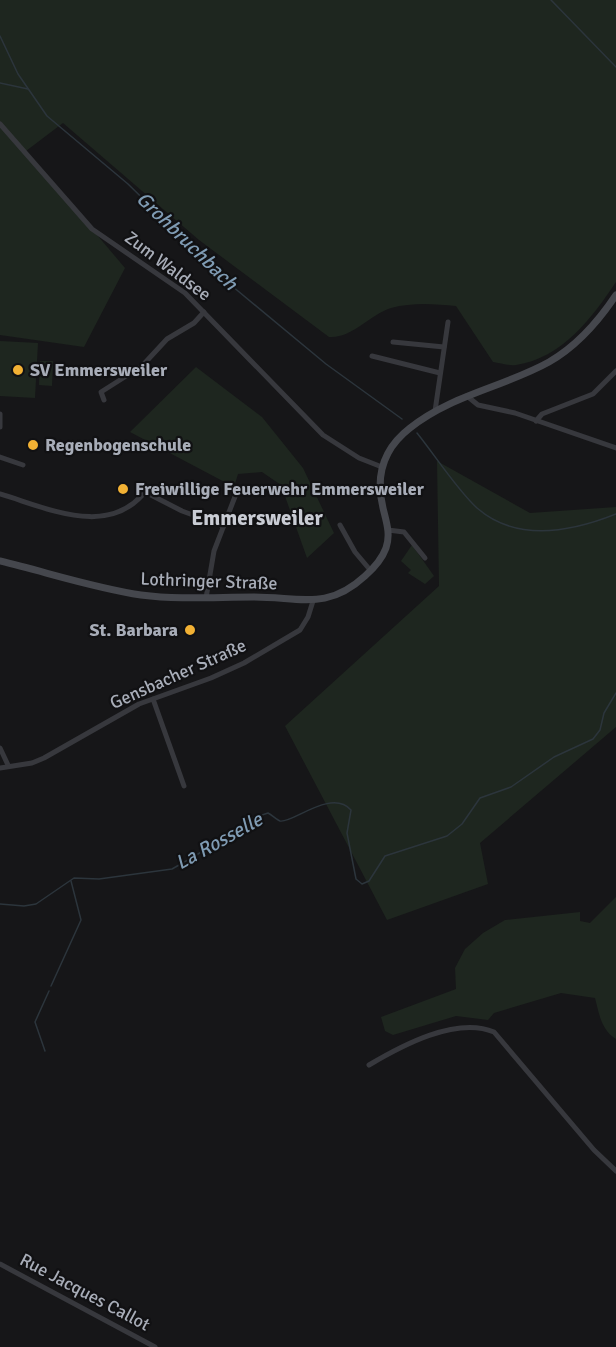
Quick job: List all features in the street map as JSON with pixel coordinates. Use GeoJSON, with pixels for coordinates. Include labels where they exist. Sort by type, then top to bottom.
{"type":"FeatureCollection","features":[{"type":"Feature","properties":{"kind":"main road"},"geometry":{"type":"LineString","coordinates":[[312,601],[338,596],[371,571],[383,554],[388,530],[380,491],[382,467],[395,442],[411,427],[435,411],[541,366],[561,354],[591,329],[616,296]]}},
{"type":"Feature","properties":{"kind":"main road","name":"Lothringer Straße"},"geometry":{"type":"LineString","coordinates":[[0,561],[129,593],[206,598],[263,597],[312,601]]}},
{"type":"Feature","properties":{"kind":"street","name":"Zum Waldsee"},"geometry":{"type":"LineString","coordinates":[[0,124],[92,229],[185,293],[307,421],[336,445],[382,467]]}},
{"type":"Feature","properties":{"kind":"street"},"geometry":{"type":"LineString","coordinates":[[104,400],[101,392],[142,366],[167,339],[194,323],[204,312]]}},
{"type":"Feature","properties":{"kind":"street"},"geometry":{"type":"LineString","coordinates":[[435,411],[448,322]]}},
{"type":"Feature","properties":{"kind":"street"},"geometry":{"type":"LineString","coordinates":[[393,342],[444,347]]}},
{"type":"Feature","properties":{"kind":"street"},"geometry":{"type":"LineString","coordinates":[[372,356],[440,373]]}},
{"type":"Feature","properties":{"kind":"street"},"geometry":{"type":"LineString","coordinates":[[537,421],[542,414],[593,394],[616,371]]}},
{"type":"Feature","properties":{"kind":"street"},"geometry":{"type":"LineString","coordinates":[[467,396],[478,405],[537,421],[616,448]]}},
{"type":"Feature","properties":{"kind":"street"},"geometry":{"type":"LineString","coordinates":[[0,414],[2,422],[0,427]]}},
{"type":"Feature","properties":{"kind":"street"},"geometry":{"type":"LineString","coordinates":[[0,457],[23,465]]}},
{"type":"Feature","properties":{"kind":"street"},"geometry":{"type":"LineString","coordinates":[[0,494],[92,518],[119,512],[146,490],[182,511],[223,526]]}},
{"type":"Feature","properties":{"kind":"street"},"geometry":{"type":"LineString","coordinates":[[206,598],[208,575],[223,526],[236,494]]}},
{"type":"Feature","properties":{"kind":"street"},"geometry":{"type":"LineString","coordinates":[[340,525],[355,552],[371,571]]}},
{"type":"Feature","properties":{"kind":"street"},"geometry":{"type":"LineString","coordinates":[[388,530],[404,532],[425,558]]}},
{"type":"Feature","properties":{"kind":"street","name":"Gensbacher Straße"},"geometry":{"type":"LineString","coordinates":[[0,768],[8,765],[20,766],[44,758],[140,704],[227,672],[294,634],[308,617],[312,601]]}},
{"type":"Feature","properties":{"kind":"street"},"geometry":{"type":"LineString","coordinates":[[153,699],[184,786]]}},
{"type":"Feature","properties":{"kind":"street"},"geometry":{"type":"LineString","coordinates":[[0,748],[8,765]]}},
{"type":"Feature","properties":{"kind":"street"},"geometry":{"type":"LineString","coordinates":[[369,1065],[419,1038],[472,1027],[494,1032],[586,1142],[616,1171]]}},
{"type":"Feature","properties":{"kind":"street","name":"Rue Jacques Callot"},"geometry":{"type":"LineString","coordinates":[[0,1264],[155,1347]]}},
{"type":"Feature","properties":{"kind":"shaded area"},"geometry":{"type":"Polygon","coordinates":[[[0,0],[616,0],[616,282],[586,322],[562,345],[533,361],[516,365],[493,362],[456,306],[416,304],[399,306],[383,311],[345,334],[329,337],[199,240],[63,123],[26,151],[125,268],[84,347],[0,335],[0,0]]]}},
{"type":"Feature","properties":{"kind":"shaded area","name":"SV Emmersweiler"},"geometry":{"type":"Polygon","coordinates":[[[0,341],[38,343],[35,398],[0,396],[0,341]]]}},
{"type":"Feature","properties":{"kind":"shaded area"},"geometry":{"type":"Polygon","coordinates":[[[40,361],[53,361],[52,386],[39,385],[40,361]]]}},
{"type":"Feature","properties":{"kind":"shaded area"},"geometry":{"type":"Polygon","coordinates":[[[196,367],[262,417],[303,468],[334,533],[307,558],[281,485],[262,472],[238,474],[234,487],[130,432],[196,367]]]}},
{"type":"Feature","properties":{"kind":"shaded area"},"geometry":{"type":"Polygon","coordinates":[[[437,461],[530,513],[616,507],[616,727],[480,843],[488,884],[387,920],[285,726],[439,586],[437,461]]]}},
{"type":"Feature","properties":{"kind":"shaded area"},"geometry":{"type":"Polygon","coordinates":[[[412,545],[434,576],[425,584],[408,573],[411,570],[401,561],[412,545]]]}},
{"type":"Feature","properties":{"kind":"shaded area"},"geometry":{"type":"Polygon","coordinates":[[[616,897],[616,1039],[604,1026],[595,998],[561,993],[494,1013],[488,1020],[456,1016],[393,1035],[385,1031],[381,1017],[456,989],[455,968],[465,949],[483,933],[505,920],[580,912],[580,921],[590,923],[616,897]]]}},
{"type":"Feature","properties":{"kind":"waterway"},"geometry":{"type":"LineString","coordinates":[[551,0],[616,67]]}},
{"type":"Feature","properties":{"kind":"waterway","name":"Grohbruchbach"},"geometry":{"type":"LineString","coordinates":[[0,36],[18,74],[47,116],[128,184],[232,286],[326,364],[402,419]]}},
{"type":"Feature","properties":{"kind":"waterway"},"geometry":{"type":"LineString","coordinates":[[0,83],[28,89]]}},
{"type":"Feature","properties":{"kind":"waterway","name":"Grohbruchbach"},"geometry":{"type":"LineString","coordinates":[[417,433],[470,501],[493,519],[509,526],[527,530],[563,529],[581,526],[616,514]]}},
{"type":"Feature","properties":{"kind":"waterway","name":"La Rosselle"},"geometry":{"type":"LineString","coordinates":[[0,904],[24,906],[36,904],[74,878],[99,879],[172,869],[253,818],[268,813],[280,821],[286,820],[312,808],[333,803],[343,804],[351,810],[347,833],[356,879],[362,884],[369,881],[385,856],[447,836],[462,824],[480,798],[511,787],[554,757],[593,739],[600,730],[604,713],[616,693]]}},
{"type":"Feature","properties":{"kind":"waterway"},"geometry":{"type":"LineString","coordinates":[[51,986],[81,920],[71,881]]}},
{"type":"Feature","properties":{"kind":"waterway"},"geometry":{"type":"LineString","coordinates":[[45,1051],[35,1022],[49,991]]}},
{"type":"Feature","properties":{"kind":"place","name":"SV Emmersweiler"},"geometry":{"type":"Point","coordinates":[18,370]}},
{"type":"Feature","properties":{"kind":"place","name":"Regenbogenschule"},"geometry":{"type":"Point","coordinates":[33,445]}},
{"type":"Feature","properties":{"kind":"place","name":"Freiwillige Feuerwehr Emmersweiler"},"geometry":{"type":"Point","coordinates":[123,489]}},
{"type":"Feature","properties":{"kind":"place","name":"St. Barbara"},"geometry":{"type":"Point","coordinates":[190,630]}},
{"type":"Feature","properties":{"kind":"district","name":"Emmersweiler"},"geometry":{"type":"Point","coordinates":[257,518]}}]}
